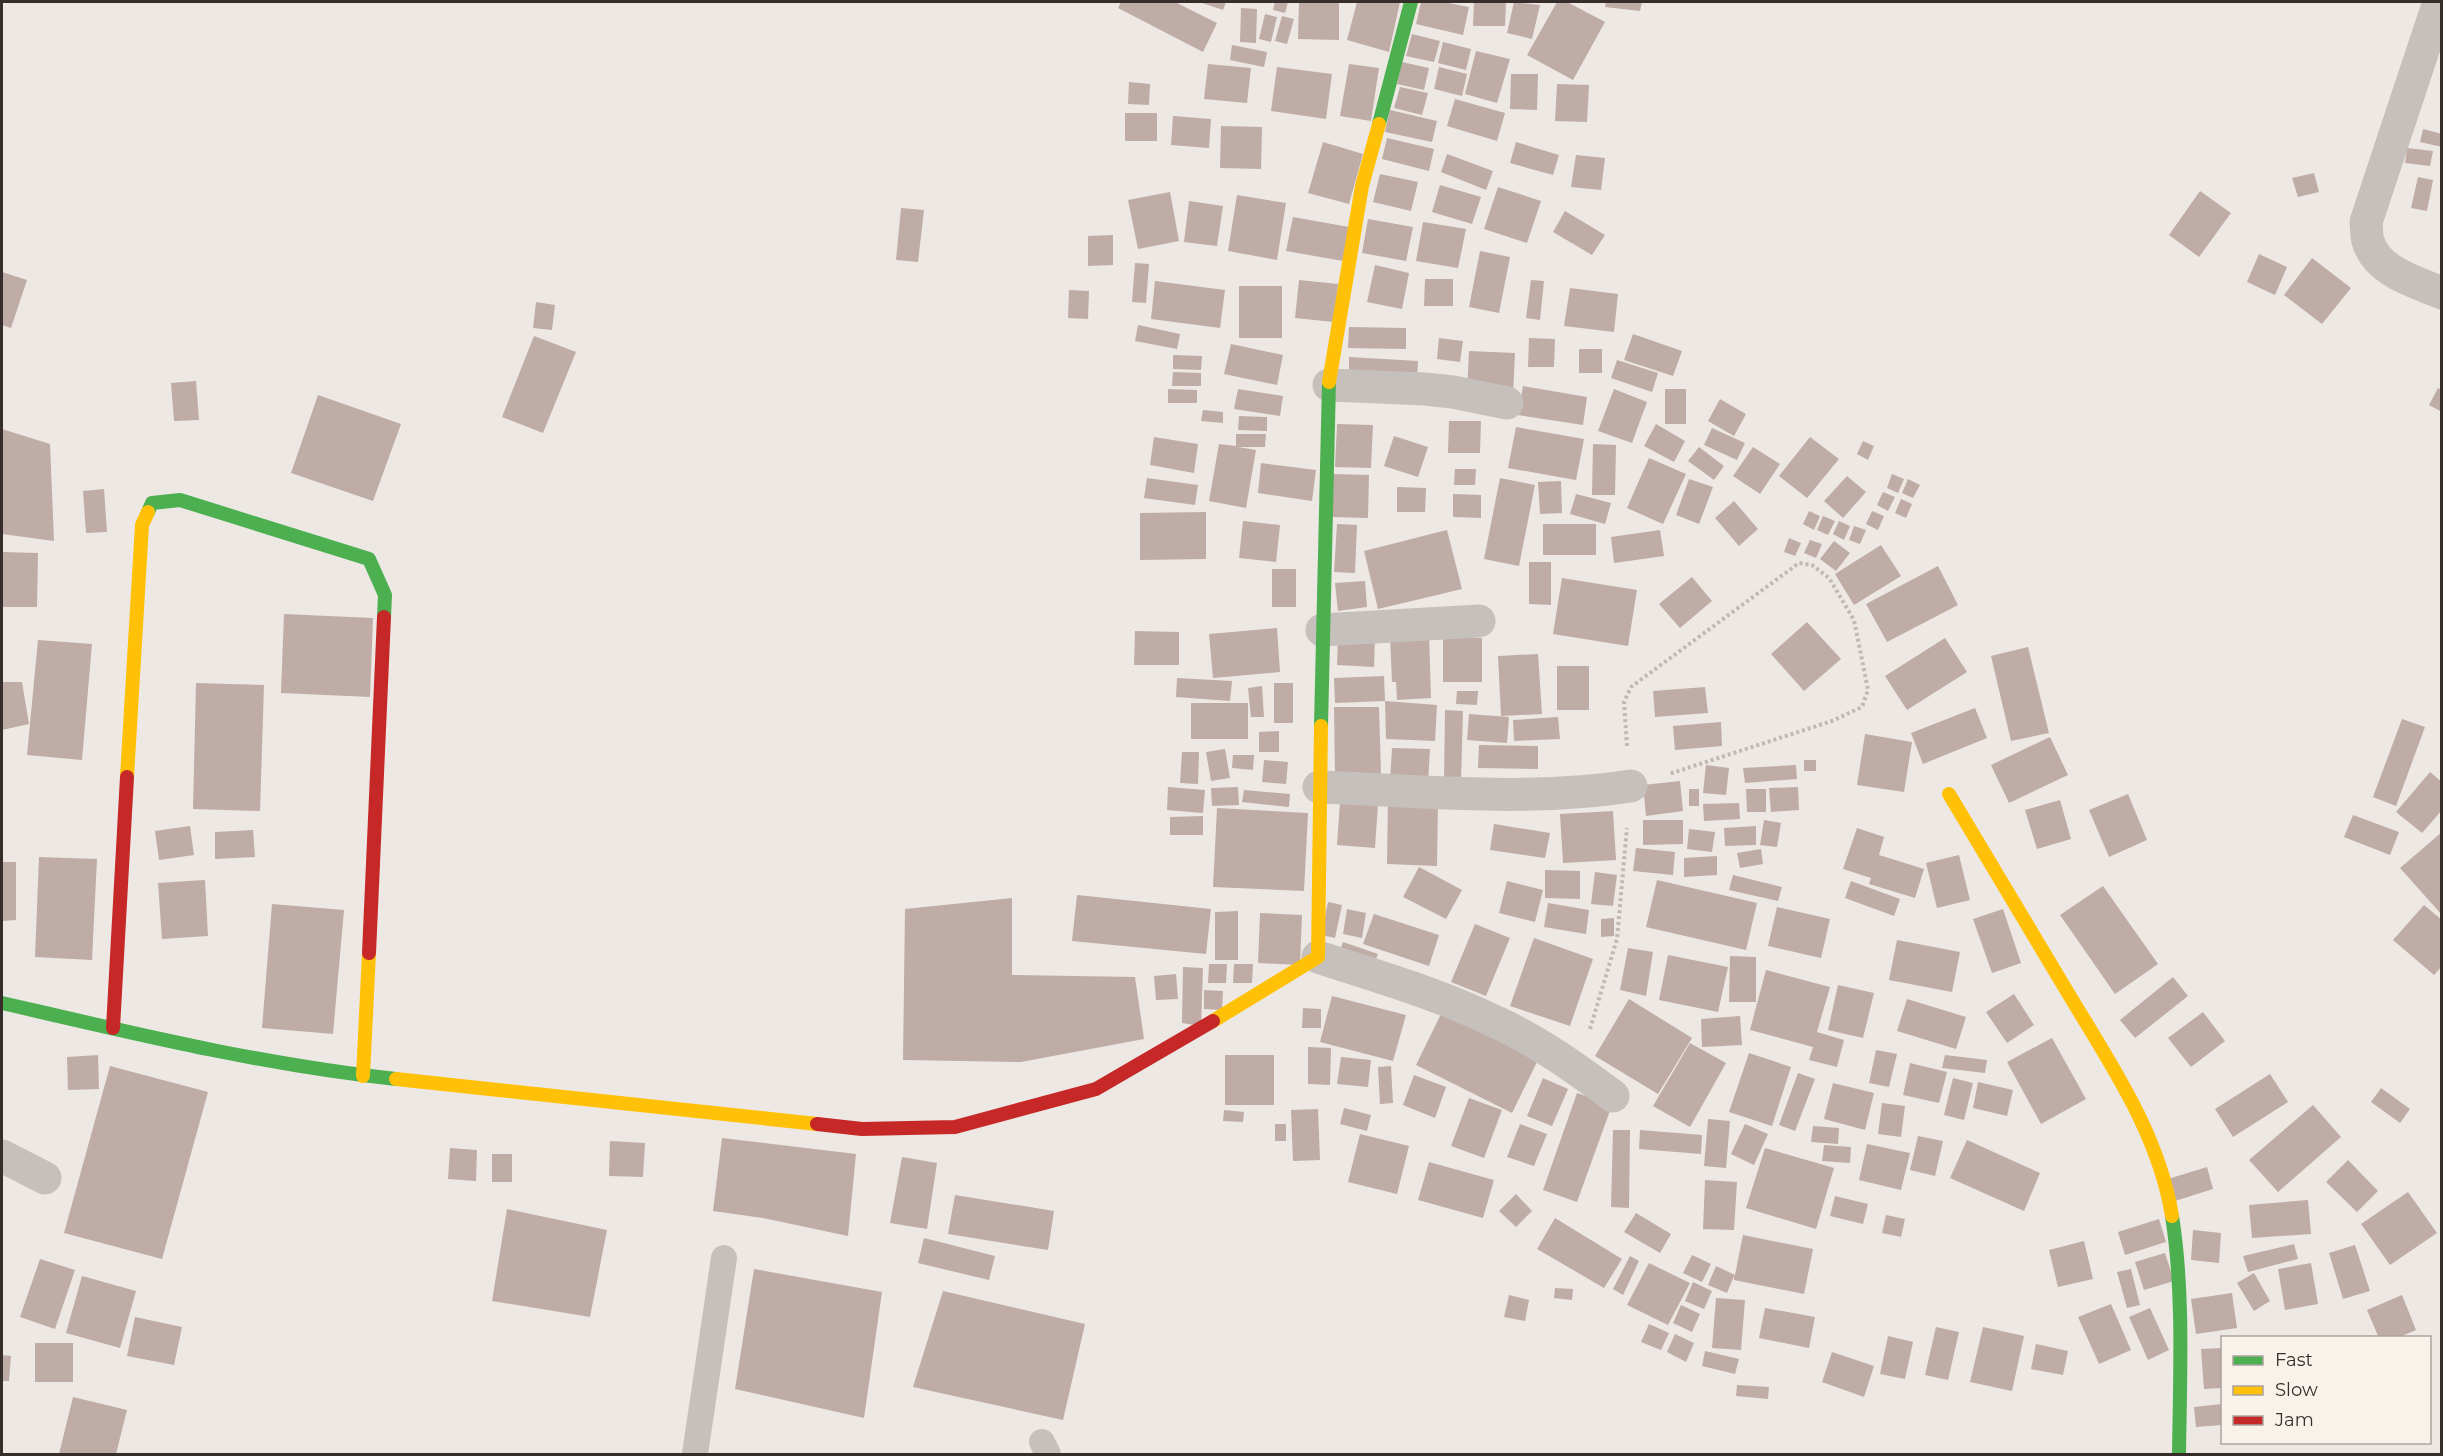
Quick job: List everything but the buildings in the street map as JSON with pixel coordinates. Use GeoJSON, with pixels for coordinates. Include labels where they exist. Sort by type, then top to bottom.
{"type":"FeatureCollection","features":[{"type":"Feature","properties":{"kind":"street"},"geometry":{"type":"LineString","coordinates":[[1318,957],[1322,630],[1329,385],[1362,186],[1411,2]]}},
{"type":"Feature","properties":{"kind":"street"},"geometry":{"type":"LineString","coordinates":[[2439,2],[2366,222],[2368,242],[2382,263],[2401,276],[2442,293]]}},
{"type":"Feature","properties":{"kind":"street"},"geometry":{"type":"LineString","coordinates":[[1329,385],[1425,389],[1454,392],[1507,403]]}},
{"type":"Feature","properties":{"kind":"street"},"geometry":{"type":"LineString","coordinates":[[113,1028],[142,525],[152,503],[180,500],[369,559],[385,595],[363,1076]]}},
{"type":"Feature","properties":{"kind":"street"},"geometry":{"type":"LineString","coordinates":[[1322,630],[1479,621]]}},
{"type":"Feature","properties":{"kind":"street"},"geometry":{"type":"LineString","coordinates":[[1319,788],[1522,794],[1591,792],[1631,786]]}},
{"type":"Feature","properties":{"kind":"street"},"geometry":{"type":"LineString","coordinates":[[1949,794],[2115,1072],[2149,1137],[2159,1164],[2168,1191],[2176,1240],[2180,1356],[2179,1455]]}},
{"type":"Feature","properties":{"kind":"street"},"geometry":{"type":"LineString","coordinates":[[2,1003],[194,1047],[363,1076],[862,1129],[955,1127],[1096,1089],[1318,957],[1427,992],[1498,1022],[1577,1069],[1613,1096]]}},
{"type":"Feature","properties":{"kind":"street"},"geometry":{"type":"LineString","coordinates":[[2,1156],[45,1178]]}},
{"type":"Feature","properties":{"kind":"lane"},"geometry":{"type":"LineString","coordinates":[[695,1455],[724,1258]]}},
{"type":"Feature","properties":{"kind":"path"},"geometry":{"type":"LineString","coordinates":[[1577,1069],[1617,939],[1631,786],[1623,702],[1631,687],[1799,563],[1812,565],[1829,578],[1854,620],[1868,690],[1862,707],[1832,721],[1631,786]]}},
{"type":"Feature","properties":{"kind":"traffic: fast"},"geometry":{"type":"LineString","coordinates":[[1379,124],[1411,2]]}},
{"type":"Feature","properties":{"kind":"traffic: fast"},"geometry":{"type":"LineString","coordinates":[[1321,726],[1329,382]]}},
{"type":"Feature","properties":{"kind":"traffic: fast"},"geometry":{"type":"LineString","coordinates":[[148,512],[152,503],[180,500],[369,559],[385,595],[384,617]]}},
{"type":"Feature","properties":{"kind":"traffic: fast"},"geometry":{"type":"LineString","coordinates":[[2,1003],[247,1057],[396,1079]]}},
{"type":"Feature","properties":{"kind":"traffic: fast"},"geometry":{"type":"LineString","coordinates":[[2172,1216],[2180,1304],[2179,1454]]}},
{"type":"Feature","properties":{"kind":"traffic: slow"},"geometry":{"type":"LineString","coordinates":[[1329,382],[1362,186],[1379,124]]}},
{"type":"Feature","properties":{"kind":"traffic: slow"},"geometry":{"type":"LineString","coordinates":[[127,777],[142,525],[148,512]]}},
{"type":"Feature","properties":{"kind":"traffic: slow"},"geometry":{"type":"LineString","coordinates":[[1213,1021],[1318,957],[1321,726]]}},
{"type":"Feature","properties":{"kind":"traffic: slow"},"geometry":{"type":"LineString","coordinates":[[1949,794],[2132,1102],[2156,1157],[2166,1186],[2172,1216]]}},
{"type":"Feature","properties":{"kind":"traffic: slow"},"geometry":{"type":"LineString","coordinates":[[363,1076],[369,953]]}},
{"type":"Feature","properties":{"kind":"traffic: slow"},"geometry":{"type":"LineString","coordinates":[[396,1079],[817,1124]]}},
{"type":"Feature","properties":{"kind":"traffic: jam"},"geometry":{"type":"LineString","coordinates":[[369,953],[384,617]]}},
{"type":"Feature","properties":{"kind":"traffic: jam"},"geometry":{"type":"LineString","coordinates":[[113,1028],[127,777]]}},
{"type":"Feature","properties":{"kind":"traffic: jam"},"geometry":{"type":"LineString","coordinates":[[817,1124],[862,1129],[955,1127],[1096,1089],[1213,1021]]}}]}
